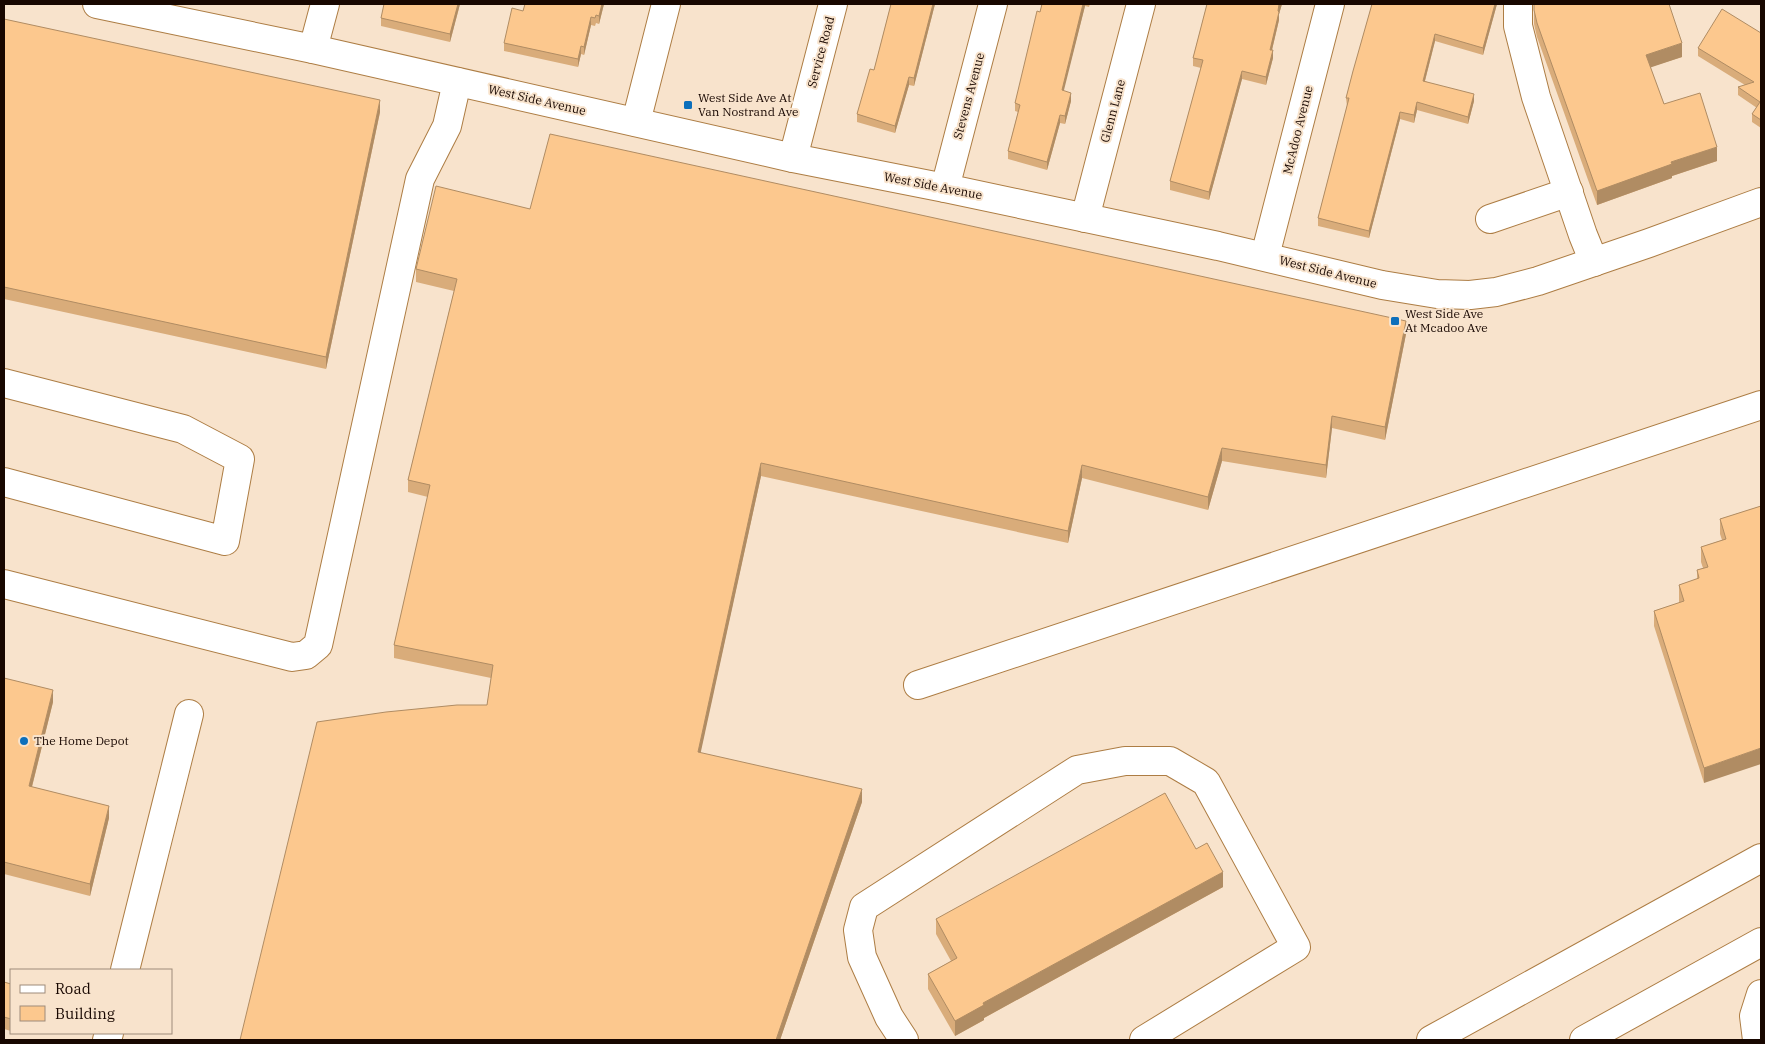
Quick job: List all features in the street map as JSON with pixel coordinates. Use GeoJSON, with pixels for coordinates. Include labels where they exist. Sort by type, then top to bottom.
{"type":"FeatureCollection","features":[{"type":"Feature","properties":{"kind":"main road","name":"West Side Avenue"},"geometry":{"type":"LineString","coordinates":[[97,4],[313,49],[793,158],[945,188],[1265,256],[1382,285],[1437,294],[1470,295],[1496,292],[1538,281],[1761,202]]}},
{"type":"Feature","properties":{"kind":"main road"},"geometry":{"type":"LineString","coordinates":[[313,49],[325,4]]}},
{"type":"Feature","properties":{"kind":"main road"},"geometry":{"type":"LineString","coordinates":[[636,122],[666,4]]}},
{"type":"Feature","properties":{"kind":"main road","name":"Service Road"},"geometry":{"type":"LineString","coordinates":[[793,158],[834,4]]}},
{"type":"Feature","properties":{"kind":"main road","name":"Stevens Avenue"},"geometry":{"type":"LineString","coordinates":[[945,188],[993,4]]}},
{"type":"Feature","properties":{"kind":"main road","name":"Glenn Lane"},"geometry":{"type":"LineString","coordinates":[[1085,218],[1141,4]]}},
{"type":"Feature","properties":{"kind":"main road","name":"McAdoo Avenue"},"geometry":{"type":"LineString","coordinates":[[1265,256],[1330,4]]}},
{"type":"Feature","properties":{"kind":"main road"},"geometry":{"type":"LineString","coordinates":[[1518,4],[1518,26],[1536,96],[1594,262]]}},
{"type":"Feature","properties":{"kind":"main road"},"geometry":{"type":"LineString","coordinates":[[4,584],[292,657],[306,655],[318,645],[420,179],[447,126],[457,82]]}},
{"type":"Feature","properties":{"kind":"main road"},"geometry":{"type":"LineString","coordinates":[[1490,219],[1569,192]]}},
{"type":"Feature","properties":{"kind":"main road"},"geometry":{"type":"LineString","coordinates":[[4,383],[182,429],[240,459],[226,541],[4,482]]}},
{"type":"Feature","properties":{"kind":"main road"},"geometry":{"type":"LineString","coordinates":[[918,685],[1761,405]]}},
{"type":"Feature","properties":{"kind":"main road"},"geometry":{"type":"LineString","coordinates":[[125,969],[189,714]]}},
{"type":"Feature","properties":{"kind":"main road"},"geometry":{"type":"LineString","coordinates":[[904,1040],[889,1017],[879,990],[862,957],[858,930],[864,907],[1077,770],[1125,761],[1170,761],[1206,782],[1296,947],[1144,1040]]}},
{"type":"Feature","properties":{"kind":"main road"},"geometry":{"type":"LineString","coordinates":[[1431,1040],[1761,858]]}},
{"type":"Feature","properties":{"kind":"main road"},"geometry":{"type":"LineString","coordinates":[[1584,1040],[1760,946]]}},
{"type":"Feature","properties":{"kind":"main road"},"geometry":{"type":"LineString","coordinates":[[1757,1040],[1754,1016],[1761,994]]}},
{"type":"Feature","properties":{"kind":"building"},"geometry":{"type":"Polygon","coordinates":[[[384,4],[458,4],[450,34],[381,18],[384,4]]]}},
{"type":"Feature","properties":{"kind":"building"},"geometry":{"type":"Polygon","coordinates":[[[525,4],[602,4],[599,16],[591,17],[584,47],[581,46],[578,59],[504,43],[512,8],[523,11],[525,4]]]}},
{"type":"Feature","properties":{"kind":"building"},"geometry":{"type":"Polygon","coordinates":[[[891,4],[933,4],[914,78],[909,77],[895,126],[857,114],[870,69],[874,70],[891,4]]]}},
{"type":"Feature","properties":{"kind":"building"},"geometry":{"type":"Polygon","coordinates":[[[1042,4],[1083,4],[1062,90],[1071,93],[1065,116],[1060,115],[1047,162],[1008,151],[1020,105],[1015,103],[1037,11],[1040,12],[1042,4]]]}},
{"type":"Feature","properties":{"kind":"building"},"geometry":{"type":"Polygon","coordinates":[[[1207,4],[1279,4],[1279,12],[1270,50],[1273,50],[1266,77],[1242,71],[1209,192],[1170,181],[1203,60],[1193,58],[1207,4]]]}},
{"type":"Feature","properties":{"kind":"building"},"geometry":{"type":"Polygon","coordinates":[[[1372,4],[1495,4],[1483,48],[1435,34],[1423,81],[1474,94],[1468,117],[1417,102],[1414,115],[1400,112],[1369,231],[1318,218],[1349,98],[1346,98],[1372,4]]]}},
{"type":"Feature","properties":{"kind":"building"},"geometry":{"type":"Polygon","coordinates":[[[1534,4],[1669,4],[1682,43],[1646,55],[1664,104],[1700,93],[1717,147],[1671,162],[1672,164],[1597,191],[1537,23],[1534,4]]]}},
{"type":"Feature","properties":{"kind":"building"},"geometry":{"type":"Polygon","coordinates":[[[1722,9],[1761,33],[1761,120],[1752,114],[1760,102],[1738,87],[1754,82],[1698,48],[1722,9]]]}},
{"type":"Feature","properties":{"kind":"building"},"geometry":{"type":"Polygon","coordinates":[[[4,19],[380,100],[326,357],[4,287],[4,19]]]}},
{"type":"Feature","properties":{"kind":"building"},"geometry":{"type":"Polygon","coordinates":[[[550,134],[1406,321],[1385,427],[1332,416],[1326,465],[1222,448],[1208,497],[1082,465],[1068,531],[761,463],[698,752],[862,789],[776,1040],[240,1040],[317,722],[386,712],[457,705],[487,705],[493,665],[394,645],[430,485],[408,480],[457,279],[416,269],[436,186],[530,209],[550,134]]]}},
{"type":"Feature","properties":{"kind":"building"},"geometry":{"type":"Polygon","coordinates":[[[1761,506],[1761,748],[1704,768],[1654,611],[1684,601],[1679,585],[1699,578],[1697,570],[1708,567],[1701,547],[1726,539],[1720,519],[1761,506]]]}},
{"type":"Feature","properties":{"kind":"building"},"geometry":{"type":"Polygon","coordinates":[[[4,678],[53,690],[29,786],[109,806],[90,884],[4,862],[4,678]]]}},
{"type":"Feature","properties":{"kind":"building"},"geometry":{"type":"Polygon","coordinates":[[[1165,793],[1196,849],[1207,843],[1223,872],[983,1003],[984,1005],[955,1021],[928,974],[957,958],[936,919],[1165,793]]]}},
{"type":"Feature","properties":{"kind":"building"},"geometry":{"type":"Polygon","coordinates":[[[4,982],[10,984],[10,1019],[4,1017],[4,982]]]}},
{"type":"Feature","properties":{"kind":"place","name":"West Side Ave At Van Nostrand Ave"},"geometry":{"type":"Point","coordinates":[688,105]}},
{"type":"Feature","properties":{"kind":"place","name":"West Side Ave At Mcadoo Ave"},"geometry":{"type":"Point","coordinates":[1395,321]}},
{"type":"Feature","properties":{"kind":"place","name":"The Home Depot"},"geometry":{"type":"Point","coordinates":[24,741]}}]}
